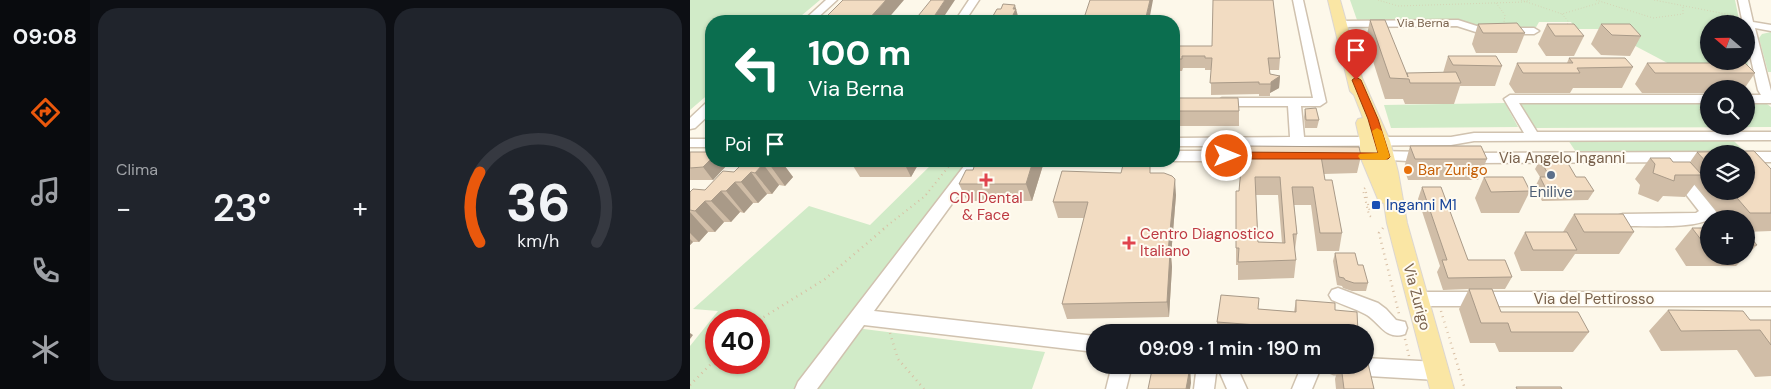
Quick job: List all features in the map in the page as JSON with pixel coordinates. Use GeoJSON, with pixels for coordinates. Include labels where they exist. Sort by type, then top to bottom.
{"type":"FeatureCollection","features":[{"type":"Feature","properties":{"kind":"main road"},"geometry":{"type":"LineString","coordinates":[[1334,0],[1356,80],[1372,150]]}},
{"type":"Feature","properties":{"kind":"main road","name":"Via Zurigo"},"geometry":{"type":"LineString","coordinates":[[1372,150],[1389,172],[1395,218],[1428,302],[1430,376]]}},
{"type":"Feature","properties":{"kind":"street"},"geometry":{"type":"LineString","coordinates":[[815,15],[832,0]]}},
{"type":"Feature","properties":{"kind":"street"},"geometry":{"type":"LineString","coordinates":[[964,15],[974,0]]}},
{"type":"Feature","properties":{"kind":"street"},"geometry":{"type":"LineString","coordinates":[[1222,102],[1320,102],[1298,0]]}},
{"type":"Feature","properties":{"kind":"street"},"geometry":{"type":"LineString","coordinates":[[1742,0],[1743,15]]}},
{"type":"Feature","properties":{"kind":"street","name":"Via Berna"},"geometry":{"type":"LineString","coordinates":[[1340,24],[1458,23],[1482,31],[1534,31]]}},
{"type":"Feature","properties":{"kind":"street"},"geometry":{"type":"LineString","coordinates":[[1755,24],[1771,28]]}},
{"type":"Feature","properties":{"kind":"street"},"geometry":{"type":"LineString","coordinates":[[1755,48],[1765,73],[1764,90],[1770,99]]}},
{"type":"Feature","properties":{"kind":"street","name":"Via Angelo Inganni"},"geometry":{"type":"LineString","coordinates":[[1533,137],[1510,99],[1700,99]]}},
{"type":"Feature","properties":{"kind":"street"},"geometry":{"type":"LineString","coordinates":[[1755,99],[1770,99]]}},
{"type":"Feature","properties":{"kind":"street"},"geometry":{"type":"LineString","coordinates":[[1291,152],[1294,102]]}},
{"type":"Feature","properties":{"kind":"street"},"geometry":{"type":"LineString","coordinates":[[690,125],[705,111]]}},
{"type":"Feature","properties":{"kind":"street","name":"Via Angelo Inganni"},"geometry":{"type":"LineString","coordinates":[[1372,150],[1474,137],[1764,136],[1771,149]]}},
{"type":"Feature","properties":{"kind":"street"},"geometry":{"type":"LineString","coordinates":[[1533,137],[1549,143],[1553,148],[1554,153],[1549,158]]}},
{"type":"Feature","properties":{"kind":"street"},"geometry":{"type":"LineString","coordinates":[[1565,137],[1559,142],[1559,148],[1577,159]]}},
{"type":"Feature","properties":{"kind":"street","name":"Via Angelo Inganni"},"geometry":{"type":"LineString","coordinates":[[1451,141],[1458,158],[1700,157]]}},
{"type":"Feature","properties":{"kind":"street"},"geometry":{"type":"LineString","coordinates":[[690,143],[705,143]]}},
{"type":"Feature","properties":{"kind":"street"},"geometry":{"type":"LineString","coordinates":[[1180,143],[1291,152],[1315,156]]}},
{"type":"Feature","properties":{"kind":"street"},"geometry":{"type":"LineString","coordinates":[[1180,156],[1372,150],[1440,157]]}},
{"type":"Feature","properties":{"kind":"street"},"geometry":{"type":"LineString","coordinates":[[1755,157],[1771,157]]}},
{"type":"Feature","properties":{"kind":"street"},"geometry":{"type":"LineString","coordinates":[[1623,220],[1698,219],[1709,213],[1664,158]]}},
{"type":"Feature","properties":{"kind":"street"},"geometry":{"type":"LineString","coordinates":[[805,389],[972,167]]}},
{"type":"Feature","properties":{"kind":"street"},"geometry":{"type":"LineString","coordinates":[[1338,295],[1379,313],[1387,324],[1393,328],[1400,325]]}},
{"type":"Feature","properties":{"kind":"street","name":"Via del Pettirosso"},"geometry":{"type":"LineString","coordinates":[[1428,302],[1771,299]]}},
{"type":"Feature","properties":{"kind":"street"},"geometry":{"type":"LineString","coordinates":[[860,317],[1086,343]]}},
{"type":"Feature","properties":{"kind":"street"},"geometry":{"type":"LineString","coordinates":[[1374,370],[1430,376]]}},
{"type":"Feature","properties":{"kind":"street"},"geometry":{"type":"LineString","coordinates":[[1116,389],[1120,374]]}},
{"type":"Feature","properties":{"kind":"street"},"geometry":{"type":"LineString","coordinates":[[1204,389],[1206,374]]}},
{"type":"Feature","properties":{"kind":"street"},"geometry":{"type":"LineString","coordinates":[[1230,374],[1237,389]]}},
{"type":"Feature","properties":{"kind":"street"},"geometry":{"type":"LineString","coordinates":[[1302,389],[1308,374]]}},
{"type":"Feature","properties":{"kind":"path"},"geometry":{"type":"LineString","coordinates":[[1378,0],[1398,6],[1524,2],[1530,0]]}},
{"type":"Feature","properties":{"kind":"path"},"geometry":{"type":"LineString","coordinates":[[1520,0],[1562,14],[1568,21],[1566,27]]}},
{"type":"Feature","properties":{"kind":"path"},"geometry":{"type":"LineString","coordinates":[[1596,0],[1653,18],[1683,14],[1683,6]]}},
{"type":"Feature","properties":{"kind":"path"},"geometry":{"type":"LineString","coordinates":[[1654,0],[1720,15]]}},
{"type":"Feature","properties":{"kind":"path"},"geometry":{"type":"LineString","coordinates":[[1562,14],[1600,2]]}},
{"type":"Feature","properties":{"kind":"path"},"geometry":{"type":"LineString","coordinates":[[1496,3],[1505,15],[1503,20],[1509,31]]}},
{"type":"Feature","properties":{"kind":"path"},"geometry":{"type":"LineString","coordinates":[[770,313],[825,279],[857,250],[925,196],[948,167]]}},
{"type":"Feature","properties":{"kind":"path"},"geometry":{"type":"LineString","coordinates":[[1365,188],[1363,190],[1368,215],[1372,218]]}},
{"type":"Feature","properties":{"kind":"path"},"geometry":{"type":"LineString","coordinates":[[1366,192],[1368,199]]}},
{"type":"Feature","properties":{"kind":"path"},"geometry":{"type":"LineString","coordinates":[[1368,204],[1370,212]]}},
{"type":"Feature","properties":{"kind":"path"},"geometry":{"type":"LineString","coordinates":[[1395,218],[1379,233],[1400,325],[1430,376]]}},
{"type":"Feature","properties":{"kind":"path"},"geometry":{"type":"LineString","coordinates":[[1428,302],[1465,389]]}},
{"type":"Feature","properties":{"kind":"path"},"geometry":{"type":"LineString","coordinates":[[888,326],[891,343],[898,359],[924,389]]}},
{"type":"Feature","properties":{"kind":"path"},"geometry":{"type":"LineString","coordinates":[[690,385],[705,370]]}},
{"type":"Feature","properties":{"kind":"green space"},"geometry":{"type":"Polygon","coordinates":[[[690,0],[820,0],[802,15],[705,15],[705,97],[690,110],[690,0]]]}},
{"type":"Feature","properties":{"kind":"green space"},"geometry":{"type":"Polygon","coordinates":[[[1350,0],[1735,0],[1738,15],[1700,15],[1700,68],[1677,68],[1603,29],[1576,29],[1571,22],[1539,22],[1535,29],[1483,29],[1459,20],[1357,20],[1350,0]]]}},
{"type":"Feature","properties":{"kind":"green space"},"geometry":{"type":"Polygon","coordinates":[[[1771,32],[1771,72],[1768,72],[1759,38],[1762,34],[1771,32]]]}},
{"type":"Feature","properties":{"kind":"green space"},"geometry":{"type":"Polygon","coordinates":[[[1505,103],[1518,127],[1391,128],[1384,105],[1505,103]]]}},
{"type":"Feature","properties":{"kind":"green space"},"geometry":{"type":"Polygon","coordinates":[[[1700,103],[1700,127],[1535,128],[1520,104],[1700,103]]]}},
{"type":"Feature","properties":{"kind":"green space"},"geometry":{"type":"Polygon","coordinates":[[[1755,104],[1767,104],[1771,107],[1771,127],[1755,127],[1755,104]]]}},
{"type":"Feature","properties":{"kind":"green space"},"geometry":{"type":"Polygon","coordinates":[[[1732,139],[1738,145],[1700,145],[1700,151],[1576,152],[1568,140],[1732,139]]]}},
{"type":"Feature","properties":{"kind":"green space"},"geometry":{"type":"Polygon","coordinates":[[[929,167],[962,167],[840,326],[1045,352],[1032,389],[690,389],[690,346],[705,327],[705,374],[770,374],[770,309],[693,309],[809,206],[870,225],[929,167]]]}},
{"type":"Feature","properties":{"kind":"building"},"geometry":{"type":"Polygon","coordinates":[[[843,0],[886,0],[872,15],[828,15],[843,0]]]}},
{"type":"Feature","properties":{"kind":"building"},"geometry":{"type":"Polygon","coordinates":[[[931,0],[945,0],[935,15],[919,15],[931,0]]]}},
{"type":"Feature","properties":{"kind":"building"},"geometry":{"type":"Polygon","coordinates":[[[1090,0],[1150,0],[1146,15],[1085,15],[1090,0]]]}},
{"type":"Feature","properties":{"kind":"building"},"geometry":{"type":"Polygon","coordinates":[[[1213,0],[1273,0],[1280,58],[1268,58],[1270,74],[1280,76],[1271,84],[1259,84],[1259,82],[1210,83],[1212,58],[1205,58],[1205,56],[1182,56],[1182,59],[1180,59],[1180,46],[1212,46],[1213,0]]]}},
{"type":"Feature","properties":{"kind":"building"},"geometry":{"type":"Polygon","coordinates":[[[1003,4],[1015,5],[1013,9],[1016,9],[1013,15],[994,15],[997,9],[1001,9],[1003,4]]]}},
{"type":"Feature","properties":{"kind":"building"},"geometry":{"type":"Polygon","coordinates":[[[1370,20],[1385,20],[1408,77],[1407,73],[1456,72],[1461,83],[1410,83],[1409,79],[1390,78],[1370,20]]]}},
{"type":"Feature","properties":{"kind":"building"},"geometry":{"type":"Polygon","coordinates":[[[1517,23],[1525,33],[1483,33],[1478,24],[1517,23]]]}},
{"type":"Feature","properties":{"kind":"building"},"geometry":{"type":"Polygon","coordinates":[[[1547,24],[1574,24],[1584,36],[1555,36],[1547,24]]]}},
{"type":"Feature","properties":{"kind":"building"},"geometry":{"type":"Polygon","coordinates":[[[1601,24],[1630,24],[1641,36],[1612,35],[1601,24]]]}},
{"type":"Feature","properties":{"kind":"building"},"geometry":{"type":"Polygon","coordinates":[[[1448,56],[1496,56],[1502,66],[1453,65],[1448,56]]]}},
{"type":"Feature","properties":{"kind":"building"},"geometry":{"type":"Polygon","coordinates":[[[1569,58],[1625,58],[1633,67],[1577,68],[1580,73],[1523,73],[1517,63],[1573,63],[1569,58]]]}},
{"type":"Feature","properties":{"kind":"building"},"geometry":{"type":"Polygon","coordinates":[[[1647,63],[1700,63],[1700,70],[1752,70],[1755,73],[1655,73],[1647,63]]]}},
{"type":"Feature","properties":{"kind":"building"},"geometry":{"type":"Polygon","coordinates":[[[1180,98],[1238,98],[1239,111],[1180,111],[1180,98]]]}},
{"type":"Feature","properties":{"kind":"building"},"geometry":{"type":"Polygon","coordinates":[[[1316,108],[1319,120],[1306,120],[1305,109],[1316,108]]]}},
{"type":"Feature","properties":{"kind":"building"},"geometry":{"type":"Polygon","coordinates":[[[1243,146],[1359,147],[1361,156],[1321,156],[1325,180],[1332,180],[1342,233],[1320,233],[1313,187],[1292,187],[1297,234],[1293,234],[1296,260],[1238,262],[1239,248],[1236,248],[1236,191],[1239,191],[1243,146]],[[1255,177],[1258,242],[1285,243],[1280,177],[1255,177]]]}},
{"type":"Feature","properties":{"kind":"building"},"geometry":{"type":"Polygon","coordinates":[[[1410,146],[1481,146],[1487,159],[1415,159],[1410,146]]]}},
{"type":"Feature","properties":{"kind":"building"},"geometry":{"type":"Polygon","coordinates":[[[690,152],[705,152],[705,165],[703,167],[690,168],[690,152]]]}},
{"type":"Feature","properties":{"kind":"building"},"geometry":{"type":"Polygon","coordinates":[[[1755,152],[1771,169],[1771,213],[1755,213],[1755,210],[1747,210],[1739,200],[1755,200],[1755,152]]]}},
{"type":"Feature","properties":{"kind":"building"},"geometry":{"type":"Polygon","coordinates":[[[1650,158],[1670,158],[1673,162],[1690,162],[1700,175],[1675,175],[1674,181],[1653,173],[1655,164],[1650,158]]]}},
{"type":"Feature","properties":{"kind":"building"},"geometry":{"type":"Polygon","coordinates":[[[1540,160],[1566,160],[1576,177],[1585,177],[1594,191],[1547,191],[1540,177],[1550,177],[1540,160]]]}},
{"type":"Feature","properties":{"kind":"building"},"geometry":{"type":"Polygon","coordinates":[[[739,167],[760,167],[755,173],[751,172],[741,182],[735,182],[726,191],[721,191],[711,201],[705,201],[695,211],[690,210],[690,192],[693,189],[705,190],[723,171],[734,172],[739,167]]]}},
{"type":"Feature","properties":{"kind":"building"},"geometry":{"type":"Polygon","coordinates":[[[974,167],[1031,167],[1026,184],[959,184],[966,170],[973,170],[974,167]]]}},
{"type":"Feature","properties":{"kind":"building","name":"Centro Diagnostico Italiano"},"geometry":{"type":"Polygon","coordinates":[[[1122,167],[1150,167],[1150,173],[1164,173],[1175,179],[1168,252],[1170,252],[1167,302],[1062,304],[1088,202],[1053,202],[1062,171],[1121,173],[1122,167]]]}},
{"type":"Feature","properties":{"kind":"building"},"geometry":{"type":"Polygon","coordinates":[[[1484,177],[1523,177],[1530,191],[1491,192],[1484,177]]]}},
{"type":"Feature","properties":{"kind":"building"},"geometry":{"type":"Polygon","coordinates":[[[1422,187],[1441,187],[1468,260],[1505,260],[1512,277],[1448,278],[1442,260],[1447,260],[1422,187]]]}},
{"type":"Feature","properties":{"kind":"building"},"geometry":{"type":"Polygon","coordinates":[[[1574,214],[1623,214],[1634,232],[1584,232],[1574,214]]]}},
{"type":"Feature","properties":{"kind":"building"},"geometry":{"type":"Polygon","coordinates":[[[1692,228],[1700,228],[1700,238],[1692,228]]]}},
{"type":"Feature","properties":{"kind":"building"},"geometry":{"type":"Polygon","coordinates":[[[1525,232],[1567,232],[1577,250],[1533,250],[1525,232]]]}},
{"type":"Feature","properties":{"kind":"building"},"geometry":{"type":"Polygon","coordinates":[[[1335,253],[1355,253],[1358,265],[1363,265],[1368,283],[1354,283],[1339,277],[1335,253]]]}},
{"type":"Feature","properties":{"kind":"building"},"geometry":{"type":"Polygon","coordinates":[[[1469,289],[1492,289],[1501,312],[1578,312],[1589,332],[1511,332],[1508,323],[1481,323],[1469,289]]]}},
{"type":"Feature","properties":{"kind":"building"},"geometry":{"type":"Polygon","coordinates":[[[1221,295],[1259,298],[1258,309],[1296,312],[1296,300],[1335,303],[1335,310],[1357,312],[1358,324],[1244,324],[1217,322],[1221,295]]]}},
{"type":"Feature","properties":{"kind":"building"},"geometry":{"type":"Polygon","coordinates":[[[1668,310],[1743,311],[1750,320],[1771,320],[1771,345],[1760,330],[1681,331],[1668,310]]]}},
{"type":"Feature","properties":{"kind":"building"},"geometry":{"type":"Polygon","coordinates":[[[1151,374],[1189,374],[1186,389],[1148,389],[1151,374]]]}},
{"type":"Feature","properties":{"kind":"building"},"geometry":{"type":"Polygon","coordinates":[[[1342,374],[1370,374],[1374,389],[1344,389],[1342,374]]]}},
{"type":"Feature","properties":{"kind":"building"},"geometry":{"type":"Polygon","coordinates":[[[1516,387],[1561,387],[1562,389],[1517,389],[1516,387]]]}},
{"type":"Feature","properties":{"kind":"slow traffic"},"geometry":{"type":"LineString","coordinates":[[1363,156],[1385,157],[1377,131]]}},
{"type":"Feature","properties":{"kind":"place","name":"Bar Zurigo"},"geometry":{"type":"Point","coordinates":[1408,170]}},
{"type":"Feature","properties":{"kind":"place","name":"Enilive"},"geometry":{"type":"Point","coordinates":[1551,175]}},
{"type":"Feature","properties":{"kind":"place","name":"CDI Dental & Face"},"geometry":{"type":"Point","coordinates":[986,180]}},
{"type":"Feature","properties":{"kind":"place","name":"Inganni M1"},"geometry":{"type":"Point","coordinates":[1376,205]}},
{"type":"Feature","properties":{"kind":"place","name":"Centro Diagnostico Italiano"},"geometry":{"type":"Point","coordinates":[1129,243]}},
{"type":"Feature","properties":{"kind":"route"},"geometry":{"type":"LineString","coordinates":[[1227,156],[1385,157],[1373,119],[1356,80]]}}]}
